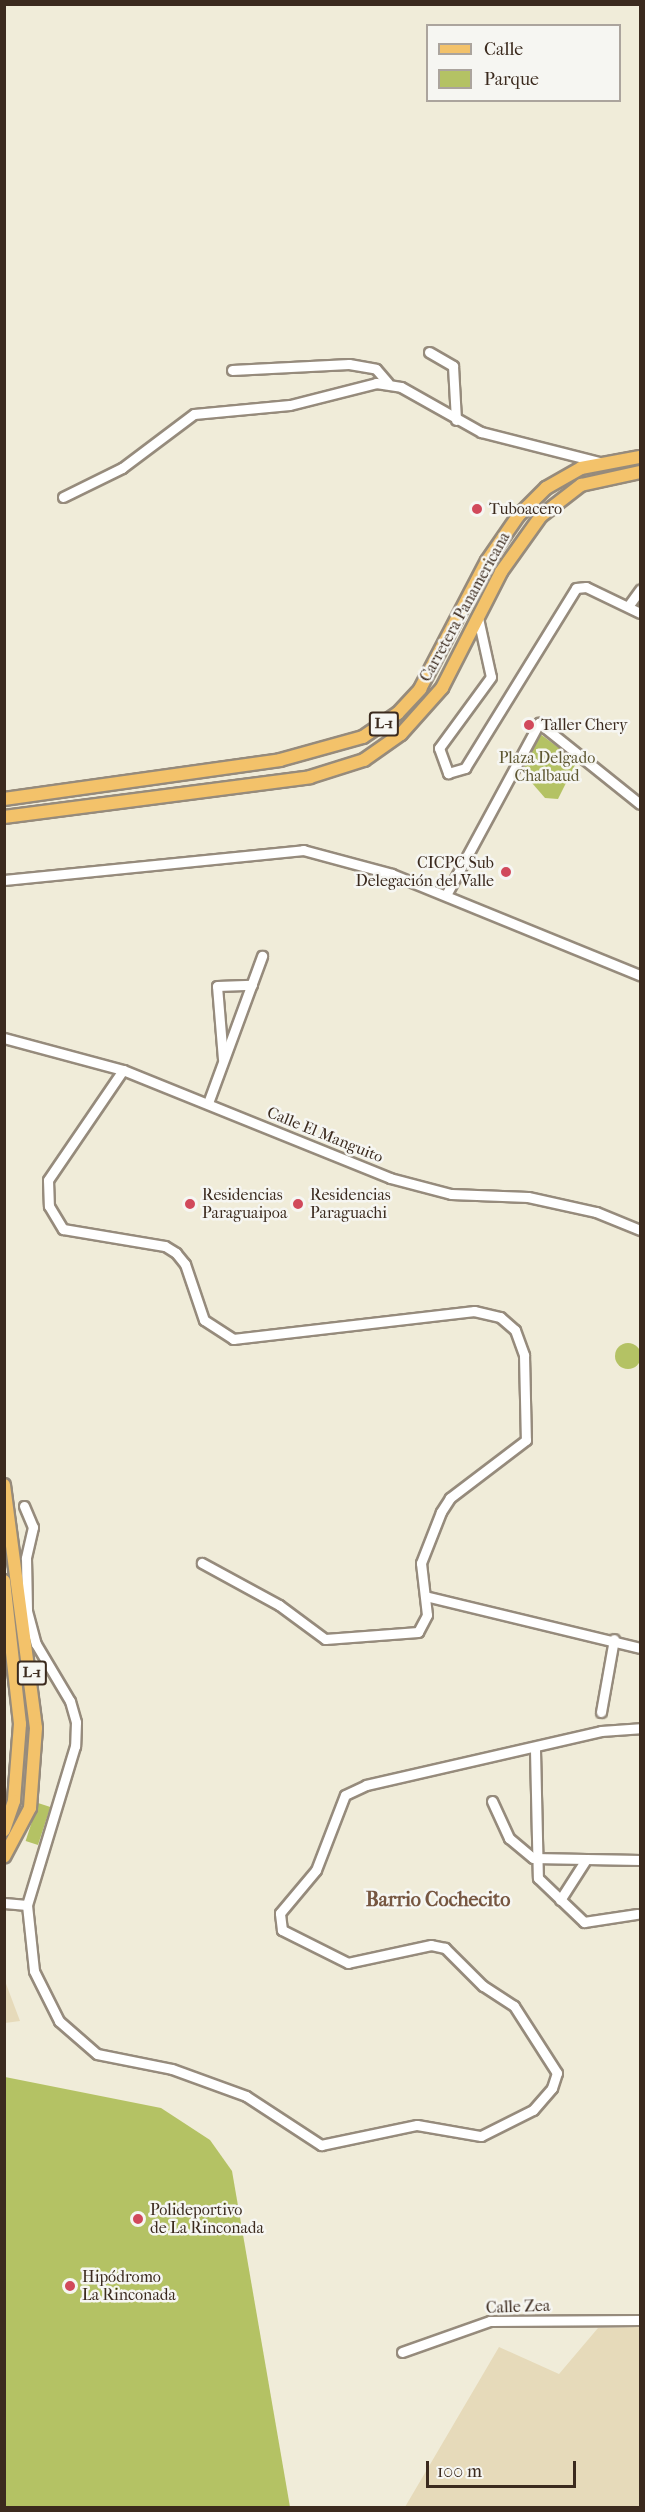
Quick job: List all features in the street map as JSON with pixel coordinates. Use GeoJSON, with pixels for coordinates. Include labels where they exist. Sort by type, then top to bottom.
{"type":"FeatureCollection","features":[{"type":"Feature","properties":{"kind":"main road","name":"Carretera Panamericana"},"geometry":{"type":"LineString","coordinates":[[4,799],[280,760],[363,737],[398,714],[420,689],[487,561],[518,516],[561,478],[603,463],[640,457]]}},
{"type":"Feature","properties":{"kind":"main road","name":"Carretera Panamericana"},"geometry":{"type":"LineString","coordinates":[[4,817],[279,782],[350,766],[414,721],[442,688],[519,543],[553,505],[596,479],[640,472]]}},
{"type":"Feature","properties":{"kind":"main road","name":"L-1"},"geometry":{"type":"LineString","coordinates":[[4,1485],[20,1559],[35,1701],[35,1760],[26,1821],[4,1857]]}},
{"type":"Feature","properties":{"kind":"main road","name":"L-1"},"geometry":{"type":"LineString","coordinates":[[4,1581],[20,1724],[16,1785],[4,1830]]}},
{"type":"Feature","properties":{"kind":"street"},"geometry":{"type":"LineString","coordinates":[[429,352],[453,366],[456,420]]}},
{"type":"Feature","properties":{"kind":"street"},"geometry":{"type":"LineString","coordinates":[[232,370],[349,364],[376,369],[388,383],[456,420],[521,444],[603,463]]}},
{"type":"Feature","properties":{"kind":"street"},"geometry":{"type":"LineString","coordinates":[[63,497],[122,468],[194,414],[290,405],[388,383]]}},
{"type":"Feature","properties":{"kind":"street"},"geometry":{"type":"LineString","coordinates":[[478,618],[491,677],[439,748],[448,773],[465,768],[510,702],[567,596],[586,587],[629,605],[640,614]]}},
{"type":"Feature","properties":{"kind":"street"},"geometry":{"type":"LineString","coordinates":[[629,605],[640,590]]}},
{"type":"Feature","properties":{"kind":"street"},"geometry":{"type":"LineString","coordinates":[[446,895],[539,723],[640,804]]}},
{"type":"Feature","properties":{"kind":"street"},"geometry":{"type":"LineString","coordinates":[[4,880],[303,850],[446,895],[640,975]]}},
{"type":"Feature","properties":{"kind":"street"},"geometry":{"type":"LineString","coordinates":[[208,1103],[262,956]]}},
{"type":"Feature","properties":{"kind":"street"},"geometry":{"type":"LineString","coordinates":[[223,1061],[215,990],[222,985],[252,985]]}},
{"type":"Feature","properties":{"kind":"street","name":"Calle El Manguito"},"geometry":{"type":"LineString","coordinates":[[4,1038],[123,1070],[390,1178],[451,1194],[528,1197],[596,1212],[640,1230]]}},
{"type":"Feature","properties":{"kind":"street"},"geometry":{"type":"LineString","coordinates":[[123,1070],[48,1180],[49,1206],[63,1228],[75,1235],[155,1245],[176,1253],[185,1264],[204,1320],[220,1334],[248,1341],[474,1311],[500,1317],[515,1330],[524,1355],[526,1440],[450,1498],[441,1512],[421,1563],[426,1622],[413,1635],[335,1641],[317,1636],[279,1605],[202,1563]]}},
{"type":"Feature","properties":{"kind":"street"},"geometry":{"type":"LineString","coordinates":[[24,1506],[33,1527],[20,1559],[31,1628],[70,1701],[75,1722],[75,1746],[27,1905],[26,1938],[34,1971],[59,2021],[97,2054],[172,2069],[246,2096],[321,2145],[417,2125],[481,2136],[533,2110],[556,2081],[535,2031],[514,2006],[483,1986],[444,1948],[431,1945],[348,1963],[290,1937],[280,1913],[316,1870],[340,1804],[353,1789],[534,1750],[601,1731],[640,1728]]}},
{"type":"Feature","properties":{"kind":"street"},"geometry":{"type":"LineString","coordinates":[[425,1596],[614,1639],[640,1648]]}},
{"type":"Feature","properties":{"kind":"street"},"geometry":{"type":"LineString","coordinates":[[601,1712],[614,1639]]}},
{"type":"Feature","properties":{"kind":"street"},"geometry":{"type":"LineString","coordinates":[[534,1750],[533,1858],[538,1878],[586,1922],[638,1914]]}},
{"type":"Feature","properties":{"kind":"street"},"geometry":{"type":"LineString","coordinates":[[492,1801],[509,1838],[533,1858],[585,1861],[640,1860]]}},
{"type":"Feature","properties":{"kind":"street"},"geometry":{"type":"LineString","coordinates":[[560,1900],[585,1861]]}},
{"type":"Feature","properties":{"kind":"street"},"geometry":{"type":"LineString","coordinates":[[4,1903],[27,1905]]}},
{"type":"Feature","properties":{"kind":"street","name":"Calle Zea"},"geometry":{"type":"LineString","coordinates":[[402,2352],[490,2321],[640,2320]]}},
{"type":"Feature","properties":{"kind":"shaded area"},"geometry":{"type":"Polygon","coordinates":[[[5,1981],[20,2021],[5,2023],[5,1981]]]}},
{"type":"Feature","properties":{"kind":"shaded area"},"geometry":{"type":"Polygon","coordinates":[[[640,2327],[640,2507],[405,2507],[499,2347],[559,2374],[598,2328],[640,2327]]]}},
{"type":"Feature","properties":{"kind":"green space","name":"Plaza Delgado Chalbaud"},"geometry":{"type":"Polygon","coordinates":[[[540,734],[577,761],[558,799],[545,798],[519,768],[540,734]]]}},
{"type":"Feature","properties":{"kind":"green space"},"geometry":{"type":"Polygon","coordinates":[[[628,1343],[637,1347],[641,1356],[637,1365],[628,1369],[619,1365],[615,1356],[619,1347],[628,1343]]]}},
{"type":"Feature","properties":{"kind":"green space"},"geometry":{"type":"Polygon","coordinates":[[[38,1803],[50,1807],[38,1845],[26,1841],[38,1803]]]}},
{"type":"Feature","properties":{"kind":"green space"},"geometry":{"type":"Polygon","coordinates":[[[5,2077],[161,2108],[210,2140],[232,2171],[290,2507],[5,2507],[5,2077]]]}},
{"type":"Feature","properties":{"kind":"place","name":"Tuboacero"},"geometry":{"type":"Point","coordinates":[477,509]}},
{"type":"Feature","properties":{"kind":"place","name":"Taller Chery"},"geometry":{"type":"Point","coordinates":[529,725]}},
{"type":"Feature","properties":{"kind":"place","name":"CICPC Sub Delegación del Valle"},"geometry":{"type":"Point","coordinates":[506,872]}},
{"type":"Feature","properties":{"kind":"place","name":"Residencias Paraguaipoa"},"geometry":{"type":"Point","coordinates":[190,1204]}},
{"type":"Feature","properties":{"kind":"place","name":"Residencias Paraguachi"},"geometry":{"type":"Point","coordinates":[298,1204]}},
{"type":"Feature","properties":{"kind":"place","name":"Polideportivo de La Rinconada"},"geometry":{"type":"Point","coordinates":[138,2219]}},
{"type":"Feature","properties":{"kind":"place","name":"Hipódromo La Rinconada"},"geometry":{"type":"Point","coordinates":[70,2286]}},
{"type":"Feature","properties":{"kind":"district","name":"Barrio Cochecito"},"geometry":{"type":"Point","coordinates":[438,1899]}}]}
